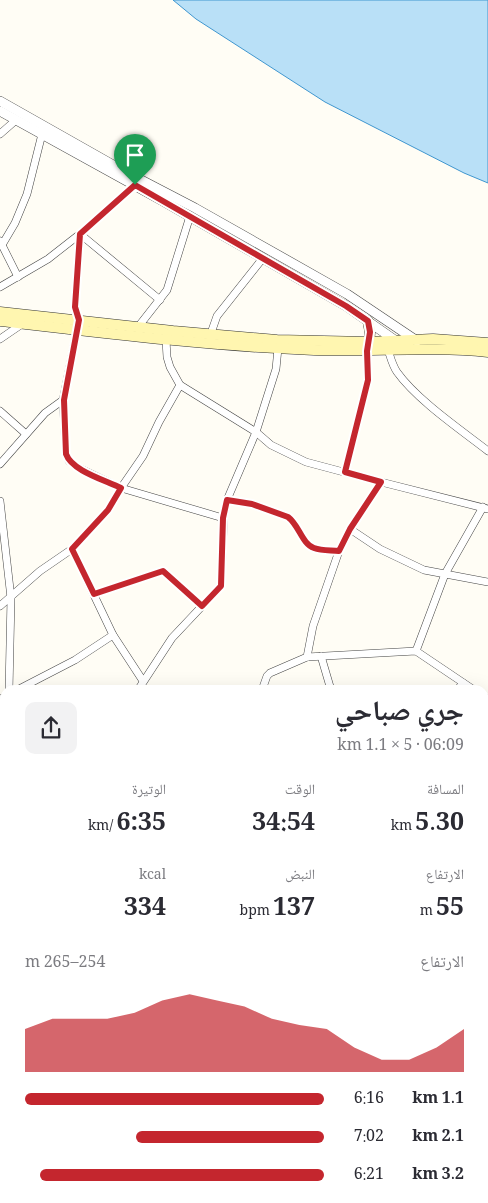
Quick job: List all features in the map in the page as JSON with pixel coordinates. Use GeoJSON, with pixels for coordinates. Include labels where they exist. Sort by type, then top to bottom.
{"type":"FeatureCollection","features":[{"type":"Feature","properties":{"kind":"main road"},"geometry":{"type":"LineString","coordinates":[[0,312],[166,340],[278,348],[387,346],[407,350],[427,348],[488,352]]}},
{"type":"Feature","properties":{"kind":"main road"},"geometry":{"type":"LineString","coordinates":[[368,321],[370,332],[368,347]]}},
{"type":"Feature","properties":{"kind":"main road"},"geometry":{"type":"LineString","coordinates":[[0,322],[138,327],[368,347]]}},
{"type":"Feature","properties":{"kind":"main road"},"geometry":{"type":"LineString","coordinates":[[387,346],[398,342],[415,340],[467,340],[488,343]]}},
{"type":"Feature","properties":{"kind":"street"},"geometry":{"type":"LineString","coordinates":[[0,101],[122,170],[196,208],[347,294],[427,348]]}},
{"type":"Feature","properties":{"kind":"street"},"geometry":{"type":"LineString","coordinates":[[0,111],[135,185],[346,306],[407,350]]}},
{"type":"Feature","properties":{"kind":"street"},"geometry":{"type":"LineString","coordinates":[[0,134],[16,120]]}},
{"type":"Feature","properties":{"kind":"street"},"geometry":{"type":"LineString","coordinates":[[18,277],[1,243],[15,223],[27,194],[42,134]]}},
{"type":"Feature","properties":{"kind":"street"},"geometry":{"type":"LineString","coordinates":[[0,287],[48,259],[80,234],[135,185]]}},
{"type":"Feature","properties":{"kind":"street"},"geometry":{"type":"LineString","coordinates":[[138,327],[168,290],[175,261],[190,216]]}},
{"type":"Feature","properties":{"kind":"street"},"geometry":{"type":"LineString","coordinates":[[80,234],[160,300]]}},
{"type":"Feature","properties":{"kind":"street"},"geometry":{"type":"LineString","coordinates":[[80,234],[75,307],[78,325],[64,400],[66,454],[69,461],[75,466],[121,488],[223,518]]}},
{"type":"Feature","properties":{"kind":"street"},"geometry":{"type":"LineString","coordinates":[[211,333],[218,316],[263,258]]}},
{"type":"Feature","properties":{"kind":"street"},"geometry":{"type":"LineString","coordinates":[[0,339],[22,324]]}},
{"type":"Feature","properties":{"kind":"street"},"geometry":{"type":"LineString","coordinates":[[166,340],[167,357],[170,367],[180,385],[256,432],[271,445],[306,462],[486,508],[445,574],[416,651]]}},
{"type":"Feature","properties":{"kind":"street"},"geometry":{"type":"LineString","coordinates":[[387,346],[396,370],[402,378],[428,404],[488,451]]}},
{"type":"Feature","properties":{"kind":"street"},"geometry":{"type":"LineString","coordinates":[[345,472],[368,380],[368,347]]}},
{"type":"Feature","properties":{"kind":"street"},"geometry":{"type":"LineString","coordinates":[[141,685],[172,638],[221,586],[223,518],[227,500],[256,432],[276,369],[278,348]]}},
{"type":"Feature","properties":{"kind":"street"},"geometry":{"type":"LineString","coordinates":[[0,606],[40,571],[72,549],[108,510],[143,456],[159,422],[180,385]]}},
{"type":"Feature","properties":{"kind":"street"},"geometry":{"type":"LineString","coordinates":[[0,464],[45,413],[64,400]]}},
{"type":"Feature","properties":{"kind":"street"},"geometry":{"type":"LineString","coordinates":[[0,411],[26,434]]}},
{"type":"Feature","properties":{"kind":"street"},"geometry":{"type":"LineString","coordinates":[[307,657],[313,626],[339,551],[350,529],[381,482]]}},
{"type":"Feature","properties":{"kind":"street"},"geometry":{"type":"LineString","coordinates":[[227,500],[252,504],[288,517],[293,520],[310,546],[316,549],[339,551]]}},
{"type":"Feature","properties":{"kind":"street"},"geometry":{"type":"LineString","coordinates":[[0,501],[11,598],[9,685]]}},
{"type":"Feature","properties":{"kind":"street"},"geometry":{"type":"LineString","coordinates":[[350,529],[380,549],[424,570],[488,582]]}},
{"type":"Feature","properties":{"kind":"street"},"geometry":{"type":"LineString","coordinates":[[72,549],[114,635],[143,682]]}},
{"type":"Feature","properties":{"kind":"street"},"geometry":{"type":"LineString","coordinates":[[94,594],[163,571],[202,606]]}},
{"type":"Feature","properties":{"kind":"street"},"geometry":{"type":"LineString","coordinates":[[27,685],[75,660],[114,635]]}},
{"type":"Feature","properties":{"kind":"street"},"geometry":{"type":"LineString","coordinates":[[264,685],[270,673],[307,657],[416,651],[466,685]]}},
{"type":"Feature","properties":{"kind":"street"},"geometry":{"type":"LineString","coordinates":[[321,656],[330,685]]}},
{"type":"Feature","properties":{"kind":"water"},"geometry":{"type":"Polygon","coordinates":[[[173,0],[488,0],[488,183],[464,173],[325,102],[196,19],[173,0]]]}},
{"type":"Feature","properties":{"kind":"route"},"geometry":{"type":"LineString","coordinates":[[135,185],[346,306],[368,321],[370,330],[367,351],[368,380],[345,472],[381,482],[350,529],[339,551],[316,549],[310,546],[293,520],[288,517],[252,504],[227,500],[223,518],[222,582],[218,590],[202,606],[163,571],[94,594],[72,549],[108,510],[121,488],[75,466],[69,461],[66,454],[64,400],[79,320],[75,307],[80,234],[135,185]]}}]}
